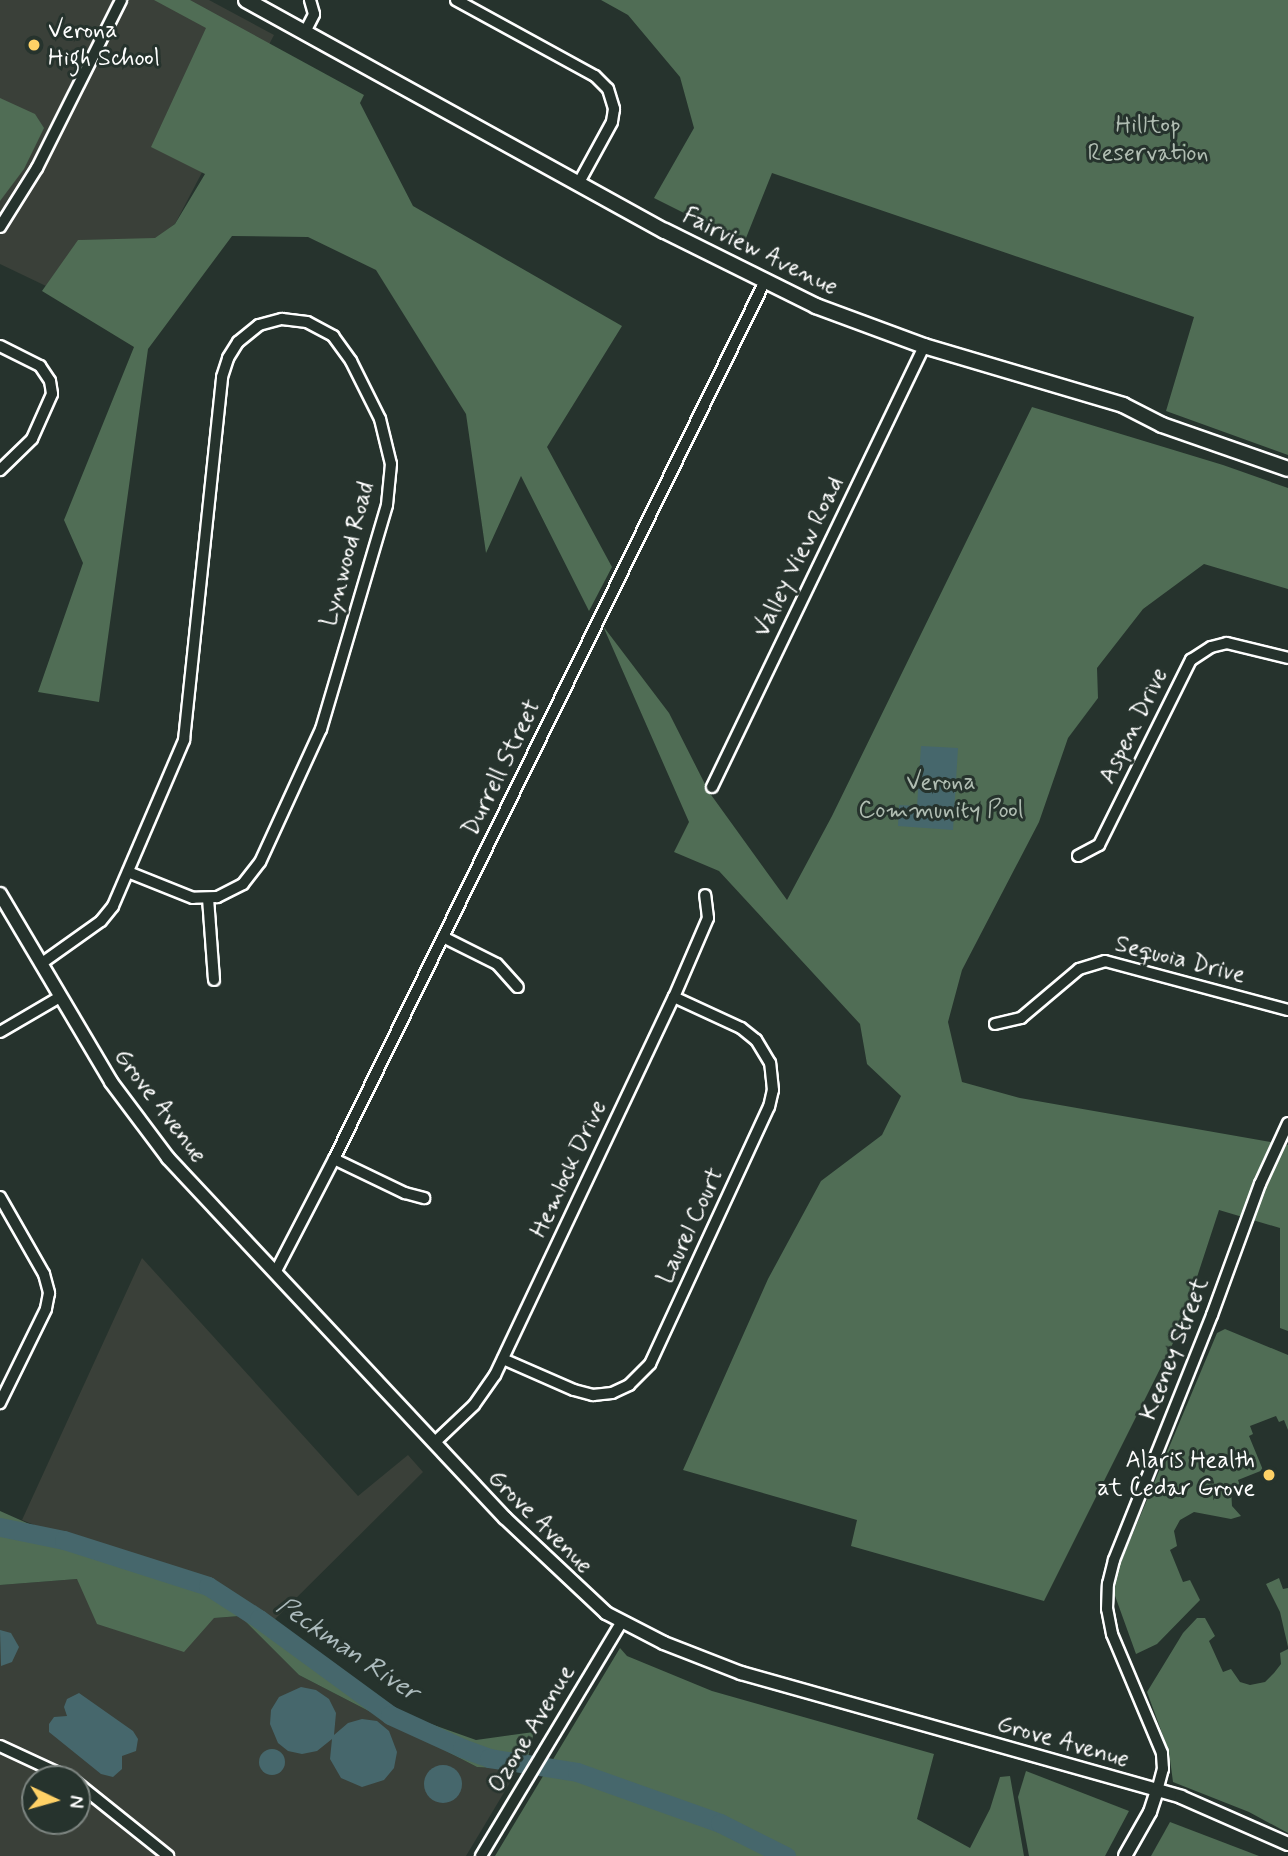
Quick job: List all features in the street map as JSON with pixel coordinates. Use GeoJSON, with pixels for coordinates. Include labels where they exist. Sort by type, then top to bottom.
{"type":"FeatureCollection","features":[{"type":"Feature","properties":{"kind":"main road","name":"Fairview Avenue"},"geometry":{"type":"LineString","coordinates":[[246,0],[578,184],[816,306],[924,346],[1123,405],[1162,425],[1288,469]]}},
{"type":"Feature","properties":{"kind":"street"},"geometry":{"type":"LineString","coordinates":[[0,227],[37,168],[121,0]]}},
{"type":"Feature","properties":{"kind":"street"},"geometry":{"type":"LineString","coordinates":[[304,32],[314,14],[310,0]]}},
{"type":"Feature","properties":{"kind":"street"},"geometry":{"type":"LineString","coordinates":[[456,0],[595,76],[608,89],[614,109],[612,122],[578,184]]}},
{"type":"Feature","properties":{"kind":"street","name":"Durrell Street"},"geometry":{"type":"LineString","coordinates":[[276,1271],[334,1159],[765,281]]}},
{"type":"Feature","properties":{"kind":"street","name":"Lynwood Road"},"geometry":{"type":"LineString","coordinates":[[42,964],[101,921],[113,906],[184,740],[224,368],[238,342],[259,325],[282,319],[307,322],[324,330],[340,343],[380,419],[389,449],[390,491],[321,729],[256,870],[235,890],[208,898]]}},
{"type":"Feature","properties":{"kind":"street"},"geometry":{"type":"LineString","coordinates":[[0,346],[40,366],[50,381],[52,394],[32,439],[0,470]]}},
{"type":"Feature","properties":{"kind":"street","name":"Valley View Road"},"geometry":{"type":"LineString","coordinates":[[712,787],[924,346]]}},
{"type":"Feature","properties":{"kind":"street","name":"Aspen Drive"},"geometry":{"type":"LineString","coordinates":[[1078,856],[1099,845],[1191,660],[1211,647],[1227,643],[1288,658]]}},
{"type":"Feature","properties":{"kind":"street"},"geometry":{"type":"LineString","coordinates":[[128,872],[186,896],[208,898],[214,980]]}},
{"type":"Feature","properties":{"kind":"street","name":"Grove Avenue"},"geometry":{"type":"LineString","coordinates":[[0,894],[111,1082],[169,1158],[434,1443],[592,1603],[621,1623],[684,1652],[741,1673],[1157,1790],[1217,1812],[1288,1844]]}},
{"type":"Feature","properties":{"kind":"street","name":"Hemlock Drive"},"geometry":{"type":"LineString","coordinates":[[434,1443],[483,1394],[503,1359],[674,997],[708,918],[705,895]]}},
{"type":"Feature","properties":{"kind":"street"},"geometry":{"type":"LineString","coordinates":[[443,937],[497,964],[518,987]]}},
{"type":"Feature","properties":{"kind":"street","name":"Sequoia Drive"},"geometry":{"type":"LineString","coordinates":[[995,1024],[1021,1018],[1079,969],[1105,961],[1288,1010]]}},
{"type":"Feature","properties":{"kind":"street"},"geometry":{"type":"LineString","coordinates":[[0,1032],[60,997]]}},
{"type":"Feature","properties":{"kind":"street","name":"Laurel Court"},"geometry":{"type":"LineString","coordinates":[[503,1359],[575,1391],[602,1395],[621,1390],[637,1380],[655,1352],[769,1107],[773,1090],[771,1063],[756,1040],[741,1028],[674,997]]}},
{"type":"Feature","properties":{"kind":"street","name":"Keeney Street"},"geometry":{"type":"LineString","coordinates":[[1157,1790],[1163,1769],[1162,1753],[1112,1634],[1107,1609],[1108,1584],[1114,1560],[1212,1315],[1260,1184],[1288,1124]]}},
{"type":"Feature","properties":{"kind":"street"},"geometry":{"type":"LineString","coordinates":[[334,1159],[405,1193],[424,1198]]}},
{"type":"Feature","properties":{"kind":"street"},"geometry":{"type":"LineString","coordinates":[[0,1197],[44,1274],[49,1293],[46,1309],[0,1403]]}},
{"type":"Feature","properties":{"kind":"street","name":"Ozone Avenue"},"geometry":{"type":"LineString","coordinates":[[481,1856],[621,1623]]}},
{"type":"Feature","properties":{"kind":"street"},"geometry":{"type":"LineString","coordinates":[[0,1746],[41,1765]]}},
{"type":"Feature","properties":{"kind":"street"},"geometry":{"type":"LineString","coordinates":[[1125,1856],[1150,1812],[1157,1790]]}},
{"type":"Feature","properties":{"kind":"street"},"geometry":{"type":"LineString","coordinates":[[91,1794],[168,1856]]}},
{"type":"Feature","properties":{"kind":"shaded area","name":"Verona High School"},"geometry":{"type":"Polygon","coordinates":[[[0,0],[209,0],[274,35],[175,224],[155,239],[79,240],[46,286],[0,264],[0,0]]]}},
{"type":"Feature","properties":{"kind":"shaded area"},"geometry":{"type":"Polygon","coordinates":[[[142,1258],[358,1496],[408,1455],[423,1472],[272,1622],[22,1520],[142,1258]]]}},
{"type":"Feature","properties":{"kind":"shaded area"},"geometry":{"type":"Polygon","coordinates":[[[77,1579],[214,1618],[240,1616],[299,1675],[477,1767],[518,1769],[466,1856],[0,1856],[0,1585],[77,1579]]]}},
{"type":"Feature","properties":{"kind":"green space"},"geometry":{"type":"Polygon","coordinates":[[[154,0],[190,0],[364,95],[360,103],[413,206],[622,326],[547,447],[612,567],[589,611],[521,476],[486,553],[466,414],[376,270],[308,237],[232,236],[148,349],[99,702],[38,692],[83,563],[64,520],[134,347],[42,291],[78,240],[155,238],[175,224],[205,174],[151,147],[206,28],[154,0]]]}},
{"type":"Feature","properties":{"kind":"green space","name":"Hilltop Reservation"},"geometry":{"type":"Polygon","coordinates":[[[601,0],[1288,0],[1288,455],[1166,411],[1194,317],[772,173],[744,243],[654,198],[694,128],[680,77],[628,15],[601,0]]]}},
{"type":"Feature","properties":{"kind":"green space"},"geometry":{"type":"Polygon","coordinates":[[[0,98],[35,114],[44,128],[24,169],[0,201],[0,98]]]}},
{"type":"Feature","properties":{"kind":"green space","name":"Verona Community Pool"},"geometry":{"type":"Polygon","coordinates":[[[1032,407],[1223,465],[1288,488],[1288,589],[1204,564],[1143,609],[1097,668],[1098,698],[1068,738],[1039,822],[962,970],[948,1022],[962,1082],[1020,1098],[1288,1145],[1288,1331],[1280,1328],[1280,1228],[1219,1210],[1180,1329],[1044,1601],[851,1546],[857,1520],[683,1470],[768,1279],[821,1181],[882,1135],[901,1096],[867,1064],[860,1024],[719,871],[674,852],[689,822],[603,626],[669,713],[709,792],[787,900],[832,816],[1032,407]]]}},
{"type":"Feature","properties":{"kind":"green space"},"geometry":{"type":"Polygon","coordinates":[[[1225,1329],[1288,1355],[1288,1430],[1284,1420],[1279,1422],[1276,1416],[1250,1426],[1253,1434],[1249,1436],[1263,1470],[1238,1480],[1240,1486],[1231,1489],[1232,1506],[1241,1516],[1231,1519],[1194,1512],[1180,1520],[1174,1531],[1177,1546],[1170,1550],[1183,1582],[1190,1580],[1200,1600],[1157,1644],[1136,1654],[1114,1593],[1118,1569],[1217,1333],[1225,1329]]]}},
{"type":"Feature","properties":{"kind":"green space"},"geometry":{"type":"Polygon","coordinates":[[[0,1511],[45,1531],[218,1584],[280,1624],[397,1712],[476,1740],[534,1732],[525,1770],[477,1767],[299,1675],[240,1616],[214,1618],[184,1652],[97,1624],[77,1579],[0,1585],[0,1511]]]}},
{"type":"Feature","properties":{"kind":"green space"},"geometry":{"type":"Polygon","coordinates":[[[1279,1578],[1283,1589],[1288,1588],[1288,1647],[1280,1612],[1266,1584],[1279,1578]]]}},
{"type":"Feature","properties":{"kind":"green space"},"geometry":{"type":"Polygon","coordinates":[[[1197,1618],[1205,1618],[1215,1636],[1209,1641],[1223,1672],[1231,1669],[1240,1682],[1250,1685],[1265,1682],[1281,1664],[1280,1653],[1288,1649],[1288,1833],[1249,1812],[1173,1782],[1169,1752],[1147,1692],[1183,1633],[1197,1618]]]}},
{"type":"Feature","properties":{"kind":"green space"},"geometry":{"type":"Polygon","coordinates":[[[620,1648],[627,1656],[712,1691],[934,1754],[917,1819],[970,1848],[990,1809],[1000,1777],[1010,1776],[1024,1856],[495,1856],[620,1648]]]}},
{"type":"Feature","properties":{"kind":"green space"},"geometry":{"type":"Polygon","coordinates":[[[1026,1771],[1129,1811],[1105,1856],[1029,1856],[1018,1797],[1026,1771]]]}},
{"type":"Feature","properties":{"kind":"green space"},"geometry":{"type":"Polygon","coordinates":[[[1170,1822],[1259,1856],[1151,1856],[1170,1822]]]}},
{"type":"Feature","properties":{"kind":"water"},"geometry":{"type":"Polygon","coordinates":[[[921,746],[958,748],[953,830],[898,826],[899,805],[917,806],[921,746]]]}},
{"type":"Feature","properties":{"kind":"water"},"geometry":{"type":"Polygon","coordinates":[[[0,1630],[11,1633],[19,1647],[12,1662],[1,1666],[0,1630]]]}},
{"type":"Feature","properties":{"kind":"water"},"geometry":{"type":"Polygon","coordinates":[[[301,1687],[316,1690],[329,1699],[336,1713],[334,1735],[348,1723],[362,1719],[377,1721],[389,1731],[397,1752],[394,1768],[384,1780],[362,1787],[341,1778],[330,1759],[332,1739],[317,1751],[302,1754],[288,1751],[278,1743],[270,1724],[271,1710],[279,1697],[301,1687]]]}},
{"type":"Feature","properties":{"kind":"water"},"geometry":{"type":"Polygon","coordinates":[[[79,1693],[133,1731],[138,1739],[136,1751],[122,1756],[122,1769],[113,1777],[101,1774],[49,1732],[49,1724],[54,1717],[67,1716],[64,1707],[67,1699],[79,1693]]]}},
{"type":"Feature","properties":{"kind":"water"},"geometry":{"type":"Polygon","coordinates":[[[272,1749],[281,1753],[285,1762],[281,1771],[272,1775],[263,1771],[259,1762],[263,1753],[272,1749]]]}},
{"type":"Feature","properties":{"kind":"water"},"geometry":{"type":"Polygon","coordinates":[[[443,1765],[456,1771],[462,1784],[456,1797],[443,1803],[430,1797],[424,1784],[430,1771],[443,1765]]]}},
{"type":"Feature","properties":{"kind":"waterway","name":"Peckman River"},"geometry":{"type":"LineString","coordinates":[[0,1527],[64,1540],[208,1586],[259,1619],[390,1715],[489,1758],[577,1772],[720,1823],[786,1856]]}},
{"type":"Feature","properties":{"kind":"place","name":"Verona High School"},"geometry":{"type":"Point","coordinates":[34,45]}},
{"type":"Feature","properties":{"kind":"place","name":"Alaris Health at Cedar Grove"},"geometry":{"type":"Point","coordinates":[1269,1475]}}]}
